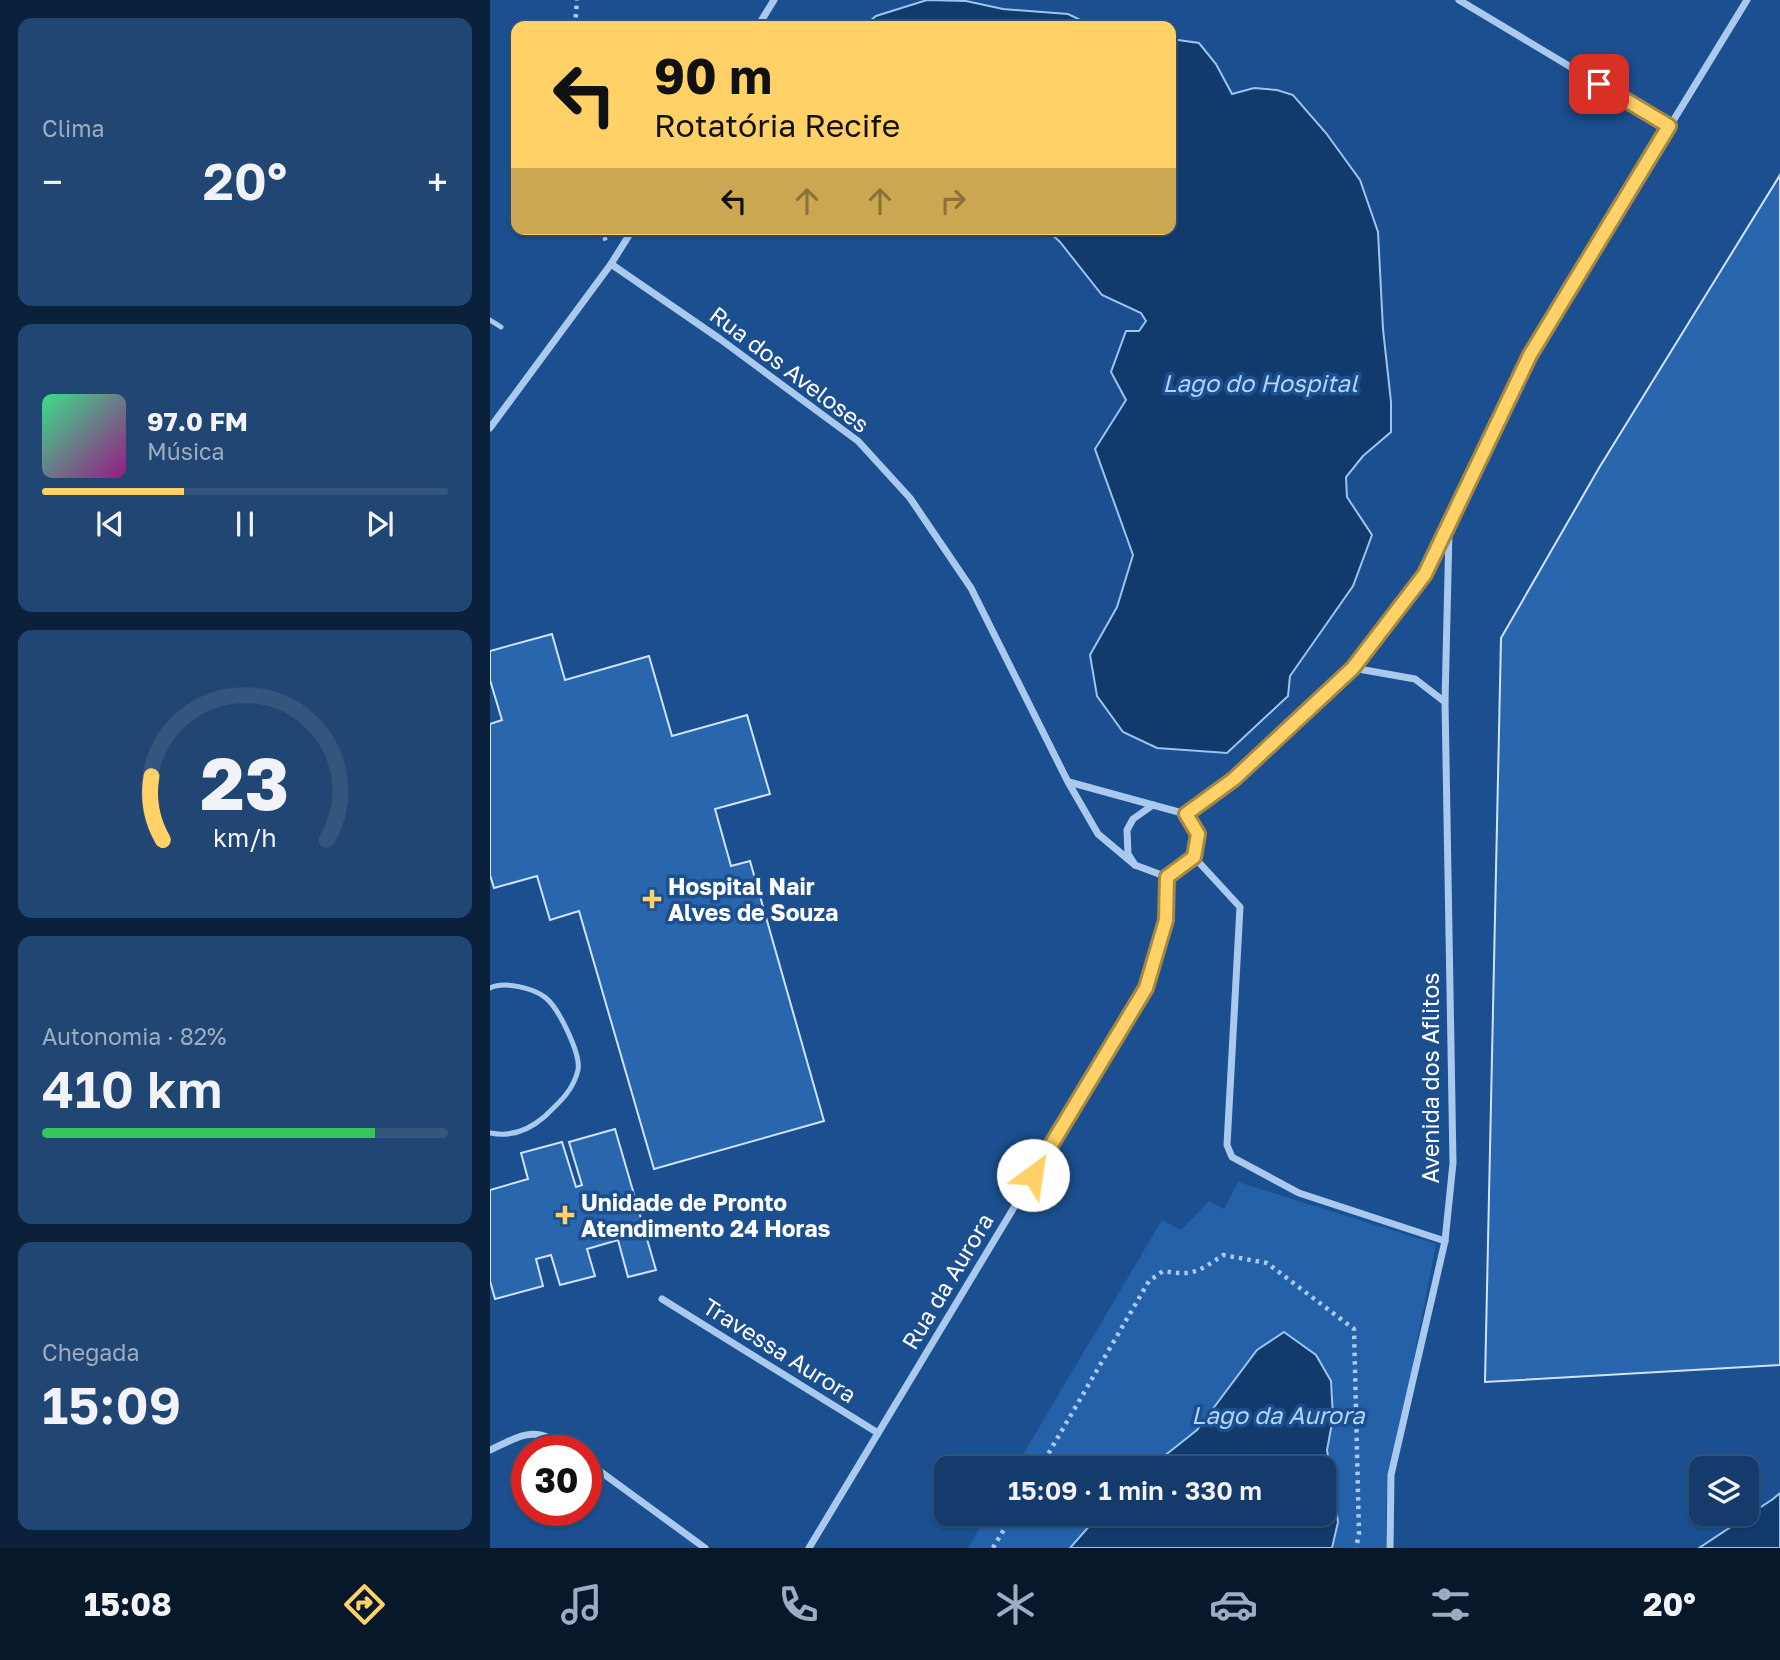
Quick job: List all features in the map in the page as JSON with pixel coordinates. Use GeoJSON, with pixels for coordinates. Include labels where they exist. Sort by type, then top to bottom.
{"type":"FeatureCollection","features":[{"type":"Feature","properties":{"kind":"street"},"geometry":{"type":"LineString","coordinates":[[761,21],[774,0]]}},
{"type":"Feature","properties":{"kind":"street"},"geometry":{"type":"LineString","coordinates":[[1459,0],[1669,126]]}},
{"type":"Feature","properties":{"kind":"street"},"geometry":{"type":"LineString","coordinates":[[1186,814],[1234,779],[1353,668],[1425,574],[1530,355],[1747,0]]}},
{"type":"Feature","properties":{"kind":"street"},"geometry":{"type":"LineString","coordinates":[[490,428],[611,264],[629,235]]}},
{"type":"Feature","properties":{"kind":"street","name":"Rua dos Aveloses"},"geometry":{"type":"LineString","coordinates":[[611,264],[720,339],[858,441],[910,498],[971,588],[1068,782],[1098,834],[1135,865]]}},
{"type":"Feature","properties":{"kind":"street","name":"Avenida dos Aflitos"},"geometry":{"type":"LineString","coordinates":[[1390,1548],[1391,1475],[1445,1241],[1453,1163],[1445,702],[1449,526]]}},
{"type":"Feature","properties":{"kind":"street"},"geometry":{"type":"LineString","coordinates":[[1353,668],[1415,679],[1445,702]]}},
{"type":"Feature","properties":{"kind":"street"},"geometry":{"type":"LineString","coordinates":[[1068,782],[1153,805],[1186,814],[1198,834],[1194,857],[1167,877],[1135,865],[1128,854],[1127,830],[1133,819],[1153,805]]}},
{"type":"Feature","properties":{"kind":"street"},"geometry":{"type":"LineString","coordinates":[[1194,857],[1240,907],[1227,1144],[1232,1157],[1298,1193],[1445,1241]]}},
{"type":"Feature","properties":{"kind":"street","name":"Rua da Aurora"},"geometry":{"type":"LineString","coordinates":[[809,1548],[1146,988],[1166,920],[1167,877]]}},
{"type":"Feature","properties":{"kind":"street","name":"Travessa Aurora"},"geometry":{"type":"LineString","coordinates":[[662,1299],[878,1433]]}},
{"type":"Feature","properties":{"kind":"street"},"geometry":{"type":"LineString","coordinates":[[524,1435],[545,1435]]}},
{"type":"Feature","properties":{"kind":"street"},"geometry":{"type":"LineString","coordinates":[[490,1450],[511,1441]]}},
{"type":"Feature","properties":{"kind":"street"},"geometry":{"type":"LineString","coordinates":[[602,1473],[705,1548]]}},
{"type":"Feature","properties":{"kind":"lane"},"geometry":{"type":"LineString","coordinates":[[490,320],[501,327]]}},
{"type":"Feature","properties":{"kind":"lane"},"geometry":{"type":"LineString","coordinates":[[490,977],[493,986],[518,986],[546,998],[574,1042],[579,1068],[566,1098],[531,1128],[502,1136],[490,1133]]}},
{"type":"Feature","properties":{"kind":"path"},"geometry":{"type":"LineString","coordinates":[[576,21],[578,0]]}},
{"type":"Feature","properties":{"kind":"path"},"geometry":{"type":"LineString","coordinates":[[1047,1456],[1149,1281],[1163,1271],[1185,1275],[1202,1269],[1223,1255],[1267,1264],[1354,1329],[1359,1534],[1356,1548]]}},
{"type":"Feature","properties":{"kind":"path"},"geometry":{"type":"LineString","coordinates":[[993,1548],[1006,1526]]}},
{"type":"Feature","properties":{"kind":"shaded area"},"geometry":{"type":"Polygon","coordinates":[[[1238,1182],[1436,1244],[1386,1503],[1386,1548],[1332,1548],[1338,1521],[1336,1456],[1328,1456],[1327,1450],[1333,1418],[1284,1332],[1257,1350],[1197,1430],[1164,1456],[1022,1456],[1162,1220],[1181,1230],[1209,1201],[1224,1209],[1238,1182]]]}},
{"type":"Feature","properties":{"kind":"shaded area"},"geometry":{"type":"Polygon","coordinates":[[[981,1526],[1089,1526],[1070,1548],[968,1548],[981,1526]]]}},
{"type":"Feature","properties":{"kind":"water"},"geometry":{"type":"Polygon","coordinates":[[[927,0],[966,1],[1003,9],[1068,14],[1083,21],[870,21],[876,16],[927,0]]]}},
{"type":"Feature","properties":{"kind":"water","name":"Lago do Hospital"},"geometry":{"type":"Polygon","coordinates":[[[1176,40],[1199,43],[1216,64],[1232,94],[1254,88],[1293,95],[1326,133],[1360,180],[1378,232],[1391,432],[1363,456],[1346,477],[1347,497],[1372,535],[1353,586],[1290,676],[1288,696],[1227,753],[1157,748],[1123,732],[1097,696],[1090,655],[1117,607],[1133,555],[1095,449],[1126,400],[1111,372],[1126,331],[1139,331],[1146,321],[1141,313],[1102,295],[1052,235],[1176,235],[1176,40]]]}},
{"type":"Feature","properties":{"kind":"water","name":"Lago da Aurora"},"geometry":{"type":"Polygon","coordinates":[[[1284,1332],[1316,1355],[1331,1381],[1333,1418],[1328,1456],[1164,1456],[1197,1430],[1257,1350],[1284,1332]]]}},
{"type":"Feature","properties":{"kind":"water"},"geometry":{"type":"Polygon","coordinates":[[[1780,1493],[1780,1548],[1699,1548],[1732,1526],[1759,1526],[1759,1508],[1780,1493]]]}},
{"type":"Feature","properties":{"kind":"water","name":"Lago da Aurora"},"geometry":{"type":"Polygon","coordinates":[[[1336,1509],[1338,1522],[1332,1548],[1070,1548],[1089,1526],[1336,1526],[1336,1509]]]}},
{"type":"Feature","properties":{"kind":"building"},"geometry":{"type":"Polygon","coordinates":[[[1780,175],[1780,1365],[1485,1382],[1501,638],[1599,468],[1780,175]]]}},
{"type":"Feature","properties":{"kind":"building","name":"Hospital Nair Alves de Souza"},"geometry":{"type":"Polygon","coordinates":[[[552,634],[565,680],[649,656],[672,736],[747,715],[770,794],[715,809],[731,866],[750,861],[824,1121],[654,1169],[579,911],[550,920],[537,876],[494,888],[490,875],[490,724],[502,720],[490,680],[490,651],[552,634]]]}},
{"type":"Feature","properties":{"kind":"building","name":"Unidade de Pronto Atendimento 24 Horas"},"geometry":{"type":"Polygon","coordinates":[[[615,1129],[656,1270],[628,1277],[618,1240],[587,1249],[595,1276],[560,1285],[551,1255],[536,1259],[543,1286],[495,1299],[490,1281],[490,1190],[528,1179],[521,1153],[562,1142],[576,1187],[582,1185],[569,1142],[615,1129]]]}},
{"type":"Feature","properties":{"kind":"place","name":"Hospital Nair Alves de Souza"},"geometry":{"type":"Point","coordinates":[652,899]}},
{"type":"Feature","properties":{"kind":"place","name":"Unidade de Pronto Atendimento 24 Horas"},"geometry":{"type":"Point","coordinates":[565,1215]}},
{"type":"Feature","properties":{"kind":"route"},"geometry":{"type":"LineString","coordinates":[[1033,1175],[1146,988],[1166,920],[1167,877],[1194,857],[1198,834],[1186,814],[1234,779],[1353,668],[1425,574],[1530,355],[1669,126],[1599,84]]}}]}
